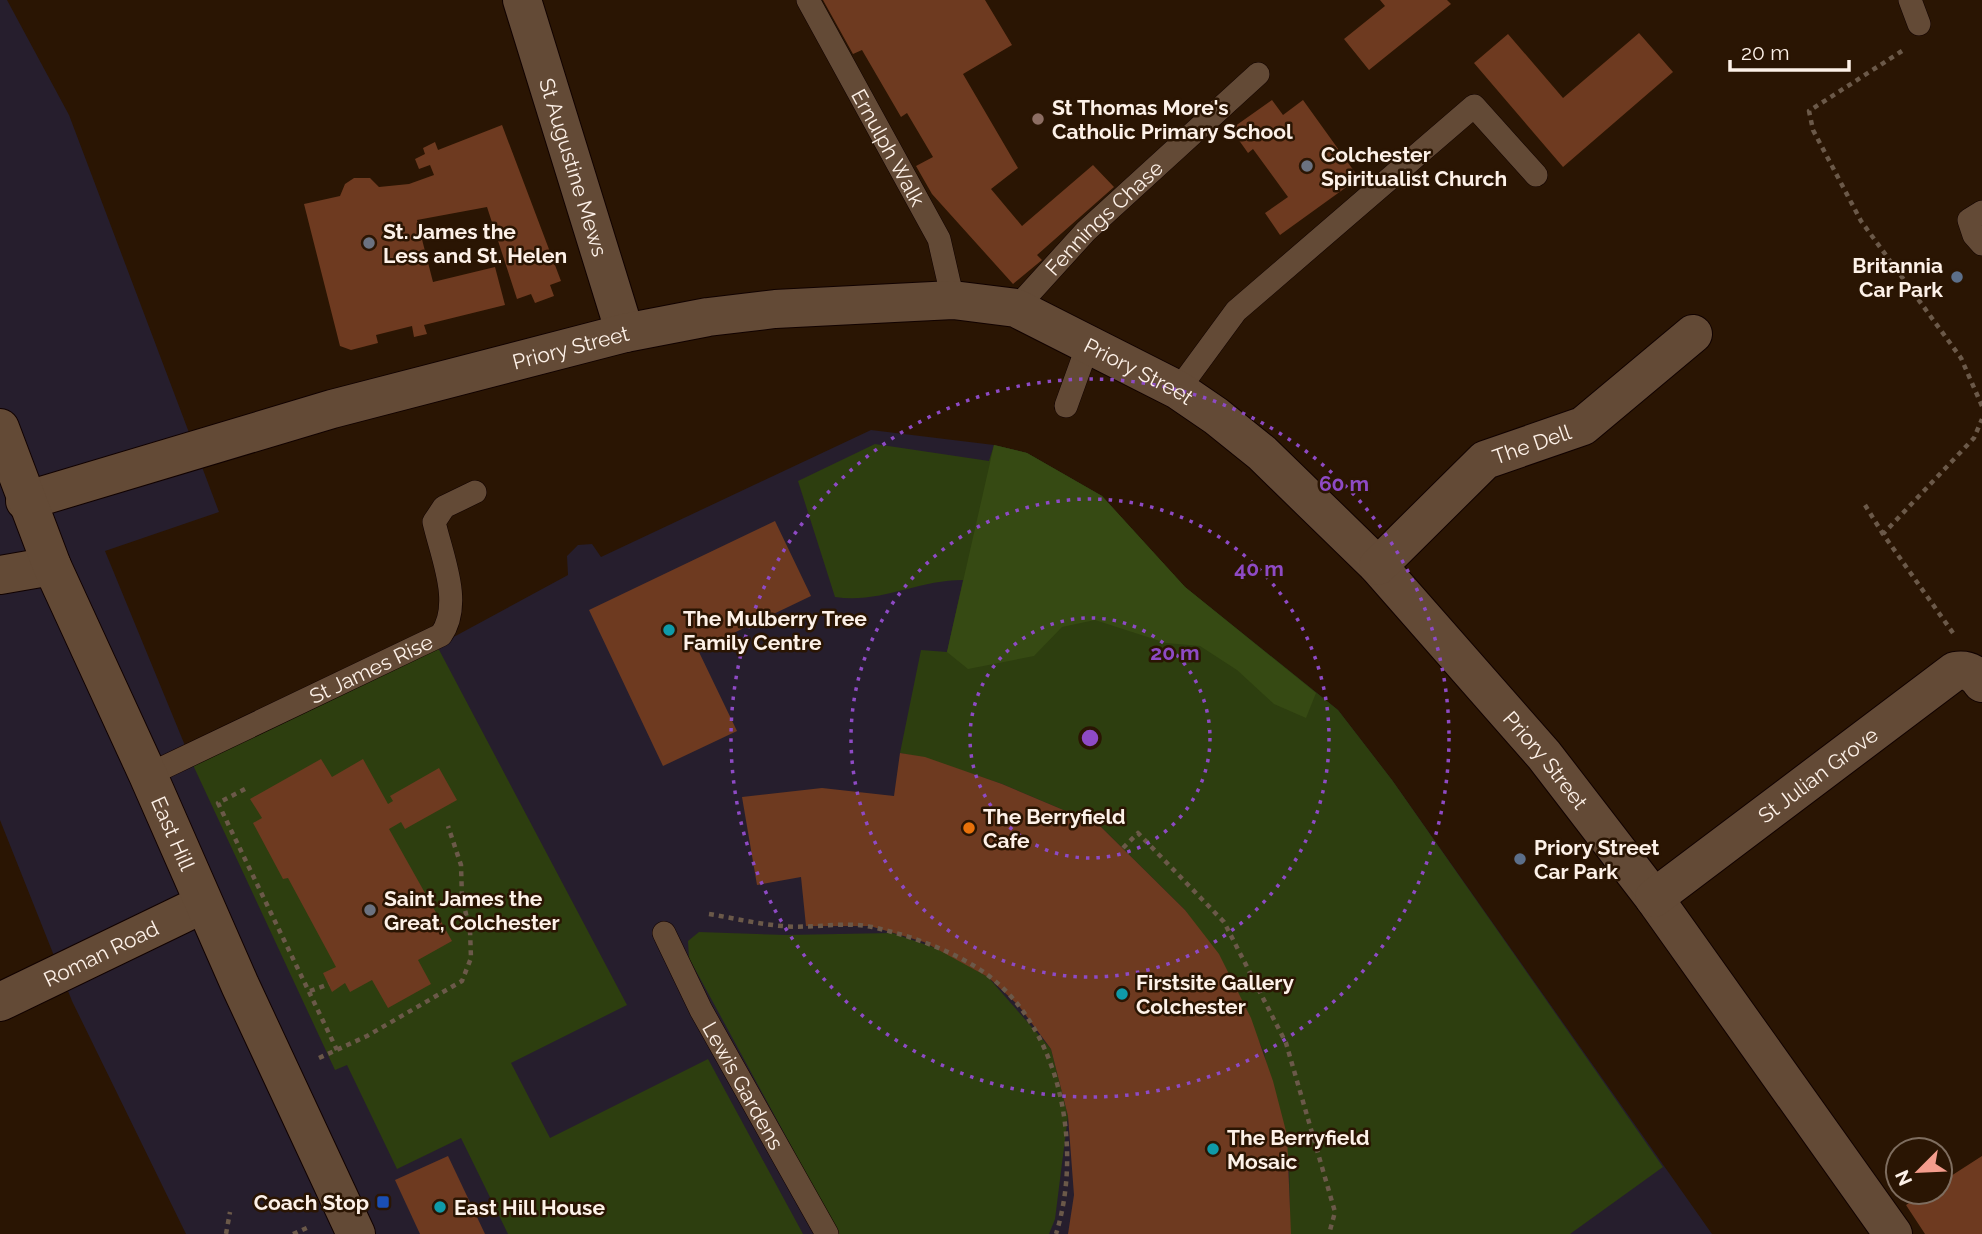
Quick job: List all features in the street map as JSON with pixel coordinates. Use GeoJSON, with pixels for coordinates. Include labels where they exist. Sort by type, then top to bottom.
{"type":"FeatureCollection","features":[{"type":"Feature","properties":{"kind":"street","name":"St Augustine Mews"},"geometry":{"type":"LineString","coordinates":[[522,0],[625,333]]}},
{"type":"Feature","properties":{"kind":"street","name":"Priory Street"},"geometry":{"type":"LineString","coordinates":[[26,500],[332,410],[625,333],[708,317],[775,309],[953,300],[1016,308],[1178,390],[1262,453],[1378,566],[1544,755],[1654,898],[1893,1234]]}},
{"type":"Feature","properties":{"kind":"street","name":"The Dell"},"geometry":{"type":"LineString","coordinates":[[1378,566],[1485,460],[1583,426],[1693,334]]}},
{"type":"Feature","properties":{"kind":"street","name":"East Hill"},"geometry":{"type":"LineString","coordinates":[[0,428],[52,566],[148,775],[203,904],[356,1234]]}},
{"type":"Feature","properties":{"kind":"street"},"geometry":{"type":"LineString","coordinates":[[0,575],[52,566]]}},
{"type":"Feature","properties":{"kind":"street","name":"St Julian Grove"},"geometry":{"type":"LineString","coordinates":[[1654,898],[1955,671],[1973,676]]}},
{"type":"Feature","properties":{"kind":"street","name":"Roman Road"},"geometry":{"type":"LineString","coordinates":[[0,1002],[203,904]]}},
{"type":"Feature","properties":{"kind":"lane","name":"Ernulph Walk"},"geometry":{"type":"LineString","coordinates":[[808,0],[939,239],[953,300]]}},
{"type":"Feature","properties":{"kind":"lane"},"geometry":{"type":"LineString","coordinates":[[1910,0],[1919,24]]}},
{"type":"Feature","properties":{"kind":"lane","name":"Fennings Chase"},"geometry":{"type":"LineString","coordinates":[[1016,308],[1086,231],[1258,74]]}},
{"type":"Feature","properties":{"kind":"lane"},"geometry":{"type":"LineString","coordinates":[[1178,390],[1236,311],[1474,106],[1536,175]]}},
{"type":"Feature","properties":{"kind":"lane"},"geometry":{"type":"LineString","coordinates":[[1982,212],[1969,220],[1974,235],[1982,244]]}},
{"type":"Feature","properties":{"kind":"lane"},"geometry":{"type":"LineString","coordinates":[[1066,406],[1088,345]]}},
{"type":"Feature","properties":{"kind":"lane","name":"St James Rise"},"geometry":{"type":"LineString","coordinates":[[148,775],[440,635],[449,623],[452,604],[434,522],[444,507],[475,492]]}},
{"type":"Feature","properties":{"kind":"lane","name":"Lewis Gardens"},"geometry":{"type":"LineString","coordinates":[[664,933],[701,1010],[827,1234]]}},
{"type":"Feature","properties":{"kind":"path"},"geometry":{"type":"LineString","coordinates":[[1919,24],[1922,38],[1809,111],[1813,130],[1861,221],[1961,358],[1982,406]]}},
{"type":"Feature","properties":{"kind":"path"},"geometry":{"type":"LineString","coordinates":[[1883,534],[1974,438],[1982,419]]}},
{"type":"Feature","properties":{"kind":"path"},"geometry":{"type":"LineString","coordinates":[[1865,505],[1961,645],[1973,676]]}},
{"type":"Feature","properties":{"kind":"path"},"geometry":{"type":"LineString","coordinates":[[245,789],[218,803],[337,1051]]}},
{"type":"Feature","properties":{"kind":"path"},"geometry":{"type":"LineString","coordinates":[[285,1078],[414,1012],[462,981],[471,958],[470,930],[462,898],[461,865],[449,826]]}},
{"type":"Feature","properties":{"kind":"path"},"geometry":{"type":"LineString","coordinates":[[1123,848],[1138,833],[1224,922],[1286,1043],[1335,1212],[1329,1234]]}},
{"type":"Feature","properties":{"kind":"path"},"geometry":{"type":"LineString","coordinates":[[709,914],[783,926],[870,926],[924,942],[978,968],[988,977],[1019,1006],[1044,1052],[1061,1096],[1069,1142],[1066,1203],[1056,1234]]}},
{"type":"Feature","properties":{"kind":"path"},"geometry":{"type":"LineString","coordinates":[[310,991],[329,984]]}},
{"type":"Feature","properties":{"kind":"path"},"geometry":{"type":"LineString","coordinates":[[226,1234],[230,1212]]}},
{"type":"Feature","properties":{"kind":"shaded area"},"geometry":{"type":"Polygon","coordinates":[[[0,0],[7,0],[69,115],[219,512],[105,551],[193,765],[437,646],[568,575],[567,556],[578,545],[592,544],[601,557],[871,430],[994,445],[1027,453],[1102,496],[1185,587],[1338,710],[1392,780],[1712,1234],[186,1234],[72,1001],[0,820],[0,0]]]}},
{"type":"Feature","properties":{"kind":"green space"},"geometry":{"type":"Polygon","coordinates":[[[875,444],[989,461],[994,445],[1027,453],[1102,496],[1185,587],[1338,710],[1392,780],[1663,1167],[1570,1234],[1290,1234],[1289,1161],[1264,1053],[1233,982],[1185,910],[1099,825],[1002,784],[925,758],[900,753],[921,650],[947,652],[963,580],[868,597],[835,597],[798,481],[875,444]]]}},
{"type":"Feature","properties":{"kind":"green space"},"geometry":{"type":"Polygon","coordinates":[[[994,445],[1027,453],[1102,496],[1185,587],[1316,693],[1306,718],[1274,704],[1237,670],[1200,646],[1166,643],[1095,620],[1062,627],[1034,656],[968,669],[947,652],[994,445]]]}},
{"type":"Feature","properties":{"kind":"green space"},"geometry":{"type":"Polygon","coordinates":[[[437,646],[627,1005],[511,1063],[550,1138],[708,1059],[803,1234],[508,1234],[461,1138],[397,1169],[347,1065],[335,1070],[193,765],[437,646]]]}},
{"type":"Feature","properties":{"kind":"green space"},"geometry":{"type":"Polygon","coordinates":[[[699,932],[786,935],[892,933],[944,951],[988,977],[1051,1049],[1068,1116],[1055,1219],[1049,1234],[839,1234],[689,958],[688,941],[699,932]]]}},
{"type":"Feature","properties":{"kind":"building"},"geometry":{"type":"Polygon","coordinates":[[[823,0],[985,0],[1012,45],[963,74],[1018,168],[991,189],[1022,226],[1093,165],[1114,187],[1037,255],[1042,260],[1013,284],[932,194],[916,166],[933,157],[907,113],[901,117],[862,50],[853,54],[823,0]]]}},
{"type":"Feature","properties":{"kind":"building"},"geometry":{"type":"Polygon","coordinates":[[[1380,0],[1447,0],[1451,4],[1369,70],[1344,39],[1385,6],[1380,0]]]}},
{"type":"Feature","properties":{"kind":"building"},"geometry":{"type":"Polygon","coordinates":[[[1639,33],[1673,72],[1563,167],[1474,63],[1508,34],[1563,98],[1639,33]]]}},
{"type":"Feature","properties":{"kind":"building","name":"Colchester Spiritualist Church"},"geometry":{"type":"Polygon","coordinates":[[[1272,100],[1283,115],[1303,100],[1359,178],[1280,235],[1265,213],[1288,197],[1253,149],[1248,153],[1231,129],[1272,100]]]}},
{"type":"Feature","properties":{"kind":"building","name":"St. James the Less and St. Helen"},"geometry":{"type":"Polygon","coordinates":[[[502,125],[561,281],[550,285],[554,296],[535,303],[531,294],[517,299],[487,207],[417,220],[433,282],[495,267],[505,305],[424,325],[427,334],[414,337],[412,326],[376,335],[378,343],[351,350],[340,346],[304,204],[340,196],[345,184],[354,178],[370,178],[379,187],[409,184],[434,175],[430,165],[419,169],[415,159],[425,154],[423,148],[435,142],[438,150],[502,125]]]}},
{"type":"Feature","properties":{"kind":"building","name":"The Mulberry Tree Family Centre"},"geometry":{"type":"Polygon","coordinates":[[[775,521],[811,596],[698,650],[737,731],[663,766],[589,610],[775,521]]]}},
{"type":"Feature","properties":{"kind":"building","name":"Firstsite Gallery Colchester"},"geometry":{"type":"Polygon","coordinates":[[[900,753],[925,757],[1002,784],[1099,825],[1185,910],[1219,954],[1251,1018],[1273,1081],[1287,1135],[1291,1234],[1068,1234],[1074,1195],[1068,1116],[1051,1049],[1019,1006],[988,977],[924,942],[870,926],[806,926],[801,877],[757,885],[742,797],[822,788],[894,796],[900,753]]]}},
{"type":"Feature","properties":{"kind":"building","name":"Saint James the Great, Colchester"},"geometry":{"type":"Polygon","coordinates":[[[321,759],[332,777],[363,759],[388,804],[393,801],[390,796],[439,768],[457,800],[405,829],[401,822],[389,829],[452,941],[418,960],[431,984],[388,1008],[372,980],[350,992],[345,983],[332,992],[323,973],[336,967],[288,878],[283,879],[253,823],[262,818],[250,799],[321,759]]]}},
{"type":"Feature","properties":{"kind":"building","name":"East Hill House"},"geometry":{"type":"Polygon","coordinates":[[[448,1156],[485,1234],[420,1234],[395,1180],[448,1156]]]}},
{"type":"Feature","properties":{"kind":"building"},"geometry":{"type":"Polygon","coordinates":[[[1982,1156],[1982,1234],[1925,1234],[1907,1206],[1954,1206],[1954,1174],[1982,1156]]]}},
{"type":"Feature","properties":{"kind":"place","name":"St Thomas More's Catholic Primary School"},"geometry":{"type":"Point","coordinates":[1038,119]}},
{"type":"Feature","properties":{"kind":"place","name":"Colchester Spiritualist Church"},"geometry":{"type":"Point","coordinates":[1307,166]}},
{"type":"Feature","properties":{"kind":"place","name":"St. James the Less and St. Helen"},"geometry":{"type":"Point","coordinates":[369,243]}},
{"type":"Feature","properties":{"kind":"place","name":"Britannia Car Park"},"geometry":{"type":"Point","coordinates":[1957,277]}},
{"type":"Feature","properties":{"kind":"place","name":"The Mulberry Tree Family Centre"},"geometry":{"type":"Point","coordinates":[669,630]}},
{"type":"Feature","properties":{"kind":"place","name":"The Berryfield Cafe"},"geometry":{"type":"Point","coordinates":[969,828]}},
{"type":"Feature","properties":{"kind":"place","name":"Priory Street Car Park"},"geometry":{"type":"Point","coordinates":[1520,859]}},
{"type":"Feature","properties":{"kind":"place","name":"Saint James the Great, Colchester"},"geometry":{"type":"Point","coordinates":[370,910]}},
{"type":"Feature","properties":{"kind":"place","name":"Firstsite Gallery Colchester"},"geometry":{"type":"Point","coordinates":[1122,994]}},
{"type":"Feature","properties":{"kind":"place","name":"The Berryfield Mosaic"},"geometry":{"type":"Point","coordinates":[1213,1149]}},
{"type":"Feature","properties":{"kind":"place","name":"Coach Stop"},"geometry":{"type":"Point","coordinates":[383,1202]}},
{"type":"Feature","properties":{"kind":"place","name":"East Hill House"},"geometry":{"type":"Point","coordinates":[440,1207]}}]}
